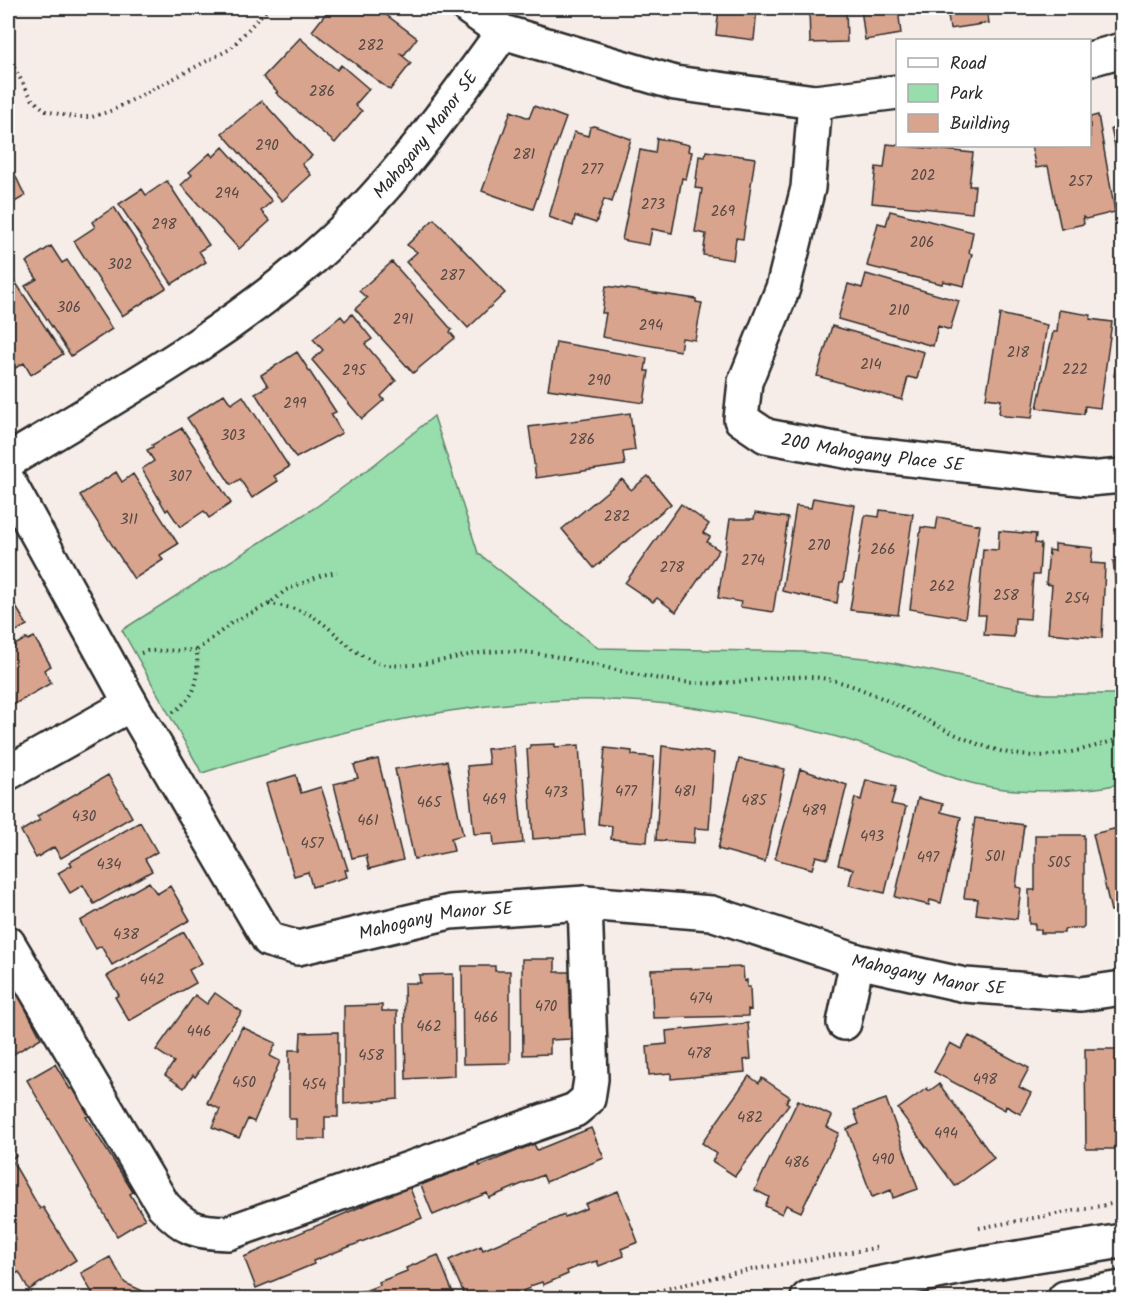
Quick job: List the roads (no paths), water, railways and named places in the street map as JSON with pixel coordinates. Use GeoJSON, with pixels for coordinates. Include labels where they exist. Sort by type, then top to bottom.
{"type":"FeatureCollection","features":[{"type":"Feature","properties":{"kind":"street"},"geometry":{"type":"LineString","coordinates":[[469,8],[503,32],[675,82],[815,102],[896,92]]}},
{"type":"Feature","properties":{"kind":"street","name":"Mahogany Manor SE"},"geometry":{"type":"LineString","coordinates":[[8,461],[138,383],[276,291],[336,238],[426,138],[503,32]]}},
{"type":"Feature","properties":{"kind":"street"},"geometry":{"type":"LineString","coordinates":[[1091,58],[1122,50]]}},
{"type":"Feature","properties":{"kind":"street","name":"200 Mahogany Place SE"},"geometry":{"type":"LineString","coordinates":[[815,102],[808,188],[783,288],[745,382],[741,419],[766,436],[856,453],[1089,479],[1122,476]]}},
{"type":"Feature","properties":{"kind":"street","name":"Mahogany Manor SE"},"geometry":{"type":"LineString","coordinates":[[8,481],[131,704],[270,940],[298,948],[450,912],[585,903],[711,913],[857,961],[964,985],[1081,994],[1122,988]]}},
{"type":"Feature","properties":{"kind":"street"},"geometry":{"type":"LineString","coordinates":[[8,773],[131,704]]}},
{"type":"Feature","properties":{"kind":"street"},"geometry":{"type":"LineString","coordinates":[[8,943],[163,1205],[181,1225],[202,1232],[228,1233],[575,1110],[588,1099],[591,1079],[585,903]]}},
{"type":"Feature","properties":{"kind":"street"},"geometry":{"type":"LineString","coordinates":[[844,1023],[857,961]]}},
{"type":"Feature","properties":{"kind":"street"},"geometry":{"type":"LineString","coordinates":[[808,1299],[957,1268],[1111,1243],[1115,1292],[1065,1299]]}}]}
